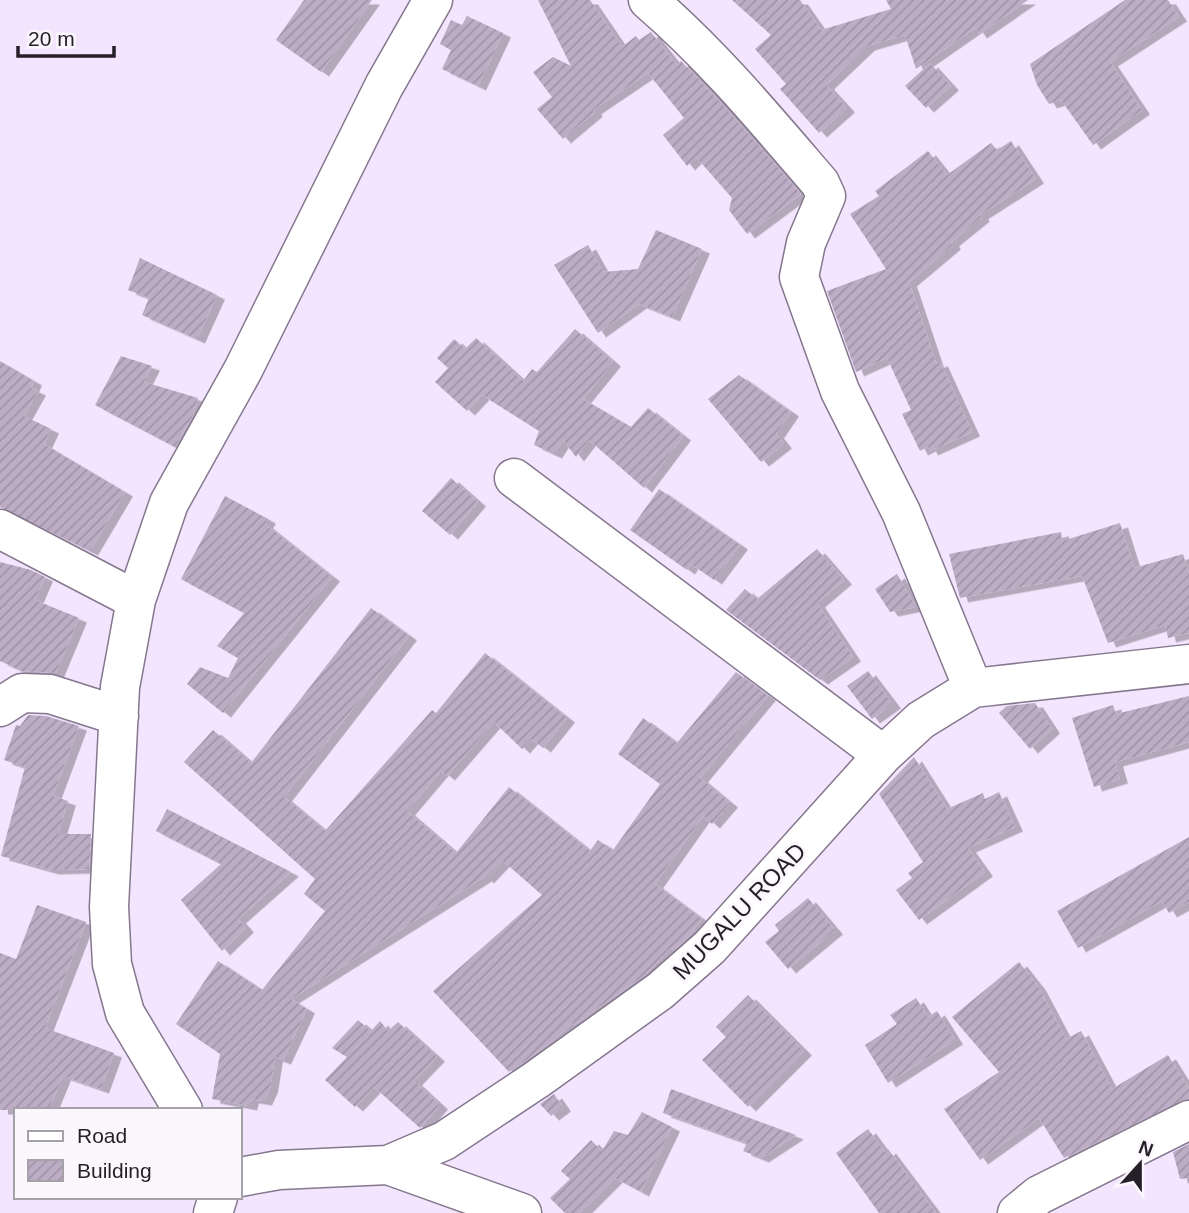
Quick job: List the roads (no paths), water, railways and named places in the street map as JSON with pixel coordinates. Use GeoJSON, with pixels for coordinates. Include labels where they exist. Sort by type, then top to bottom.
{"type":"FeatureCollection","features":[{"type":"Feature","properties":{"kind":"street"},"geometry":{"type":"LineString","coordinates":[[182,1108],[125,1013],[112,964],[109,907],[120,687],[136,600],[169,503],[243,370],[384,86],[433,0]]}},
{"type":"Feature","properties":{"kind":"street"},"geometry":{"type":"LineString","coordinates":[[648,0],[688,35],[743,93],[820,184],[826,196],[806,243],[799,277],[840,391],[901,512],[973,688]]}},
{"type":"Feature","properties":{"kind":"street"},"geometry":{"type":"LineString","coordinates":[[514,478],[883,755]]}},
{"type":"Feature","properties":{"kind":"street"},"geometry":{"type":"LineString","coordinates":[[0,529],[136,600]]}},
{"type":"Feature","properties":{"kind":"street","name":"MUGALU ROAD"},"geometry":{"type":"LineString","coordinates":[[242,1177],[279,1170],[388,1165],[444,1141],[537,1080],[660,991],[710,947],[883,755],[921,720],[973,688],[1189,664]]}},
{"type":"Feature","properties":{"kind":"street"},"geometry":{"type":"LineString","coordinates":[[0,707],[22,693],[50,694],[119,716]]}},
{"type":"Feature","properties":{"kind":"street"},"geometry":{"type":"LineString","coordinates":[[1017,1213],[1038,1195],[1189,1121]]}},
{"type":"Feature","properties":{"kind":"street"},"geometry":{"type":"LineString","coordinates":[[388,1165],[522,1213]]}}]}
